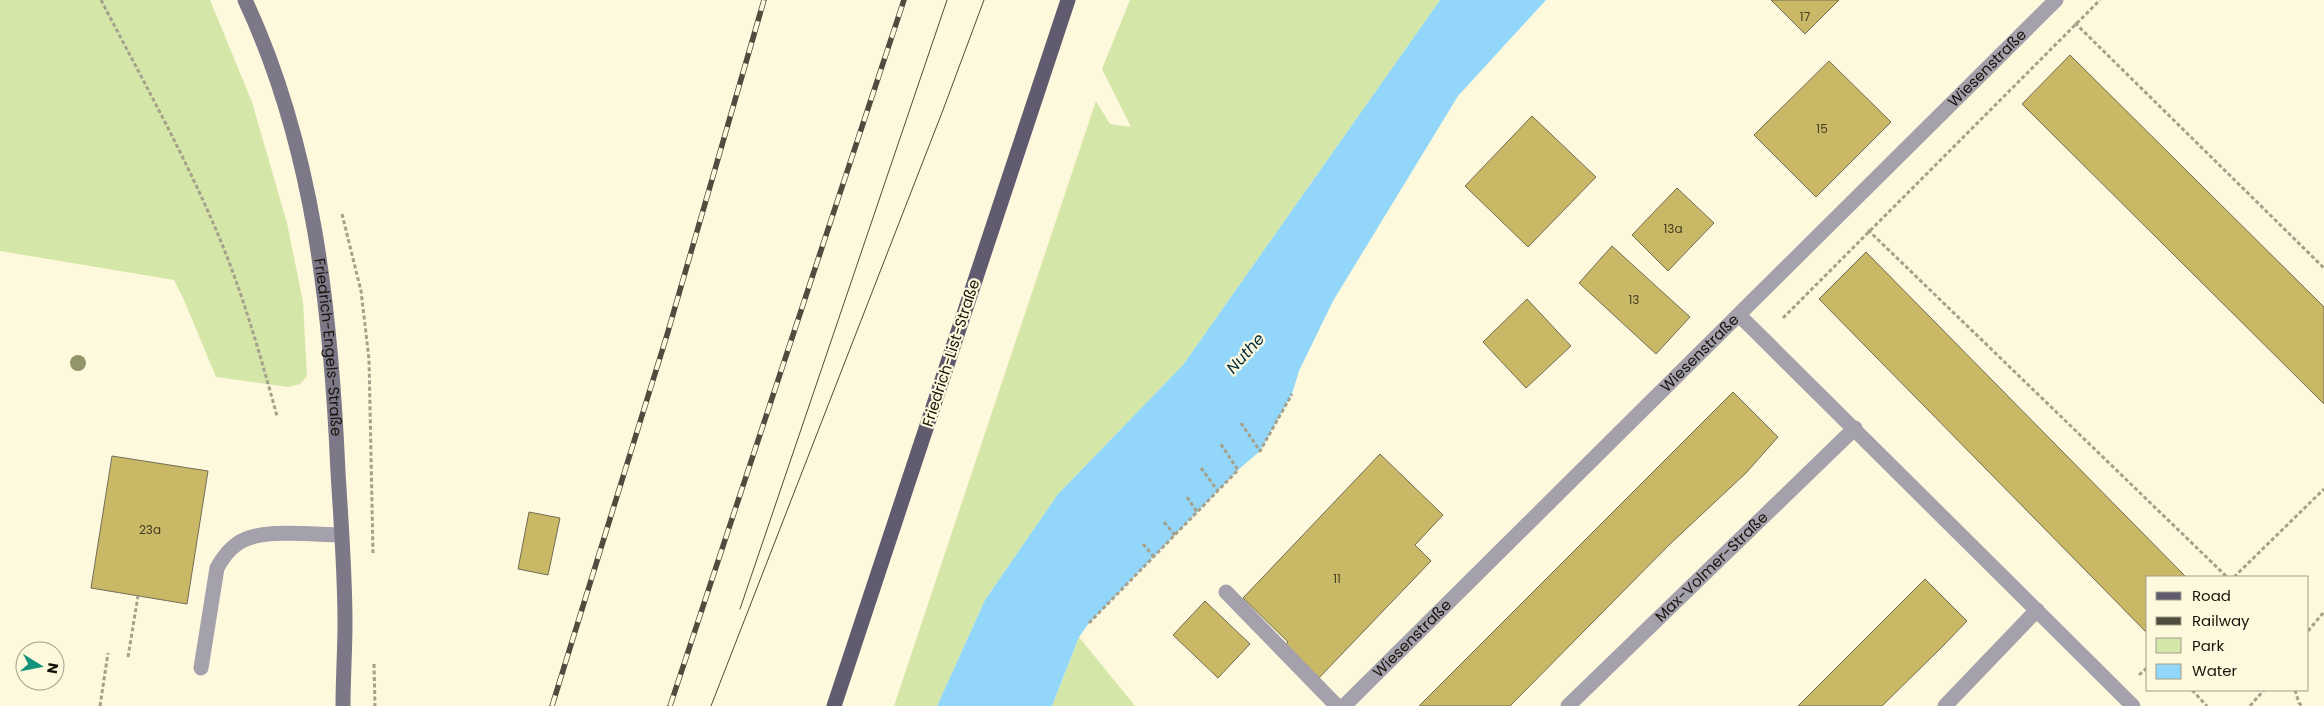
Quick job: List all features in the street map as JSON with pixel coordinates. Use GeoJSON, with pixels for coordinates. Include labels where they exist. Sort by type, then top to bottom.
{"type":"FeatureCollection","features":[{"type":"Feature","properties":{"kind":"main road","name":"Friedrich-List-Straße"},"geometry":{"type":"LineString","coordinates":[[834,706],[1068,0]]}},
{"type":"Feature","properties":{"kind":"street","name":"Friedrich-Engels-Straße"},"geometry":{"type":"LineString","coordinates":[[245,0],[279,89],[299,158],[317,239],[328,320],[341,535],[345,623],[342,706]]}},
{"type":"Feature","properties":{"kind":"street","name":"Wiesenstraße"},"geometry":{"type":"LineString","coordinates":[[1344,706],[2055,1]]}},
{"type":"Feature","properties":{"kind":"street"},"geometry":{"type":"LineString","coordinates":[[1739,315],[1855,428],[2133,706]]}},
{"type":"Feature","properties":{"kind":"street","name":"Max-Volmer-Straße"},"geometry":{"type":"LineString","coordinates":[[1568,706],[1855,428]]}},
{"type":"Feature","properties":{"kind":"street"},"geometry":{"type":"LineString","coordinates":[[201,668],[217,568],[225,554],[238,543],[253,536],[341,535]]}},
{"type":"Feature","properties":{"kind":"street"},"geometry":{"type":"LineString","coordinates":[[1226,592],[1337,706]]}},
{"type":"Feature","properties":{"kind":"street"},"geometry":{"type":"LineString","coordinates":[[1945,706],[2036,610]]}},
{"type":"Feature","properties":{"kind":"path"},"geometry":{"type":"LineString","coordinates":[[102,0],[198,188],[218,234],[258,348],[276,416]]}},
{"type":"Feature","properties":{"kind":"path"},"geometry":{"type":"LineString","coordinates":[[1790,324],[1783,317],[2100,0]]}},
{"type":"Feature","properties":{"kind":"path"},"geometry":{"type":"LineString","coordinates":[[2055,1],[2076,24],[2324,268]]}},
{"type":"Feature","properties":{"kind":"path"},"geometry":{"type":"LineString","coordinates":[[1846,209],[2226,576]]}},
{"type":"Feature","properties":{"kind":"path"},"geometry":{"type":"LineString","coordinates":[[1241,423],[1260,451],[1292,394]]}},
{"type":"Feature","properties":{"kind":"path"},"geometry":{"type":"LineString","coordinates":[[1089,623],[1238,470],[1220,443]]}},
{"type":"Feature","properties":{"kind":"path"},"geometry":{"type":"LineString","coordinates":[[1201,468],[1218,491]]}},
{"type":"Feature","properties":{"kind":"path"},"geometry":{"type":"LineString","coordinates":[[2235,576],[2324,489]]}},
{"type":"Feature","properties":{"kind":"path"},"geometry":{"type":"LineString","coordinates":[[1187,497],[1197,512]]}},
{"type":"Feature","properties":{"kind":"path"},"geometry":{"type":"LineString","coordinates":[[1164,522],[1175,535]]}},
{"type":"Feature","properties":{"kind":"path"},"geometry":{"type":"LineString","coordinates":[[1143,544],[1154,557]]}},
{"type":"Feature","properties":{"kind":"path"},"geometry":{"type":"LineString","coordinates":[[128,657],[138,596]]}},
{"type":"Feature","properties":{"kind":"path"},"geometry":{"type":"LineString","coordinates":[[2309,630],[2324,612]]}},
{"type":"Feature","properties":{"kind":"path"},"geometry":{"type":"LineString","coordinates":[[100,706],[108,653]]}},
{"type":"Feature","properties":{"kind":"path"},"geometry":{"type":"LineString","coordinates":[[2131,670],[2138,677]]}},
{"type":"Feature","properties":{"kind":"path"},"geometry":{"type":"LineString","coordinates":[[2193,691],[2207,706]]}},
{"type":"Feature","properties":{"kind":"path"},"geometry":{"type":"LineString","coordinates":[[2250,706],[2263,691]]}},
{"type":"Feature","properties":{"kind":"path"},"geometry":{"type":"LineString","coordinates":[[2295,691],[2298,703],[2302,706]]}},
{"type":"Feature","properties":{"kind":"green space"},"geometry":{"type":"Polygon","coordinates":[[[0,0],[210,0],[252,102],[287,223],[303,302],[307,376],[300,384],[289,387],[216,377],[174,280],[0,251],[0,0]]]}},
{"type":"Feature","properties":{"kind":"green space"},"geometry":{"type":"Polygon","coordinates":[[[1130,0],[1440,0],[1183,365],[1058,494],[985,600],[937,706],[894,706],[1096,101],[1110,124],[1131,127],[1102,69],[1130,0]]]}},
{"type":"Feature","properties":{"kind":"green space"},"geometry":{"type":"Polygon","coordinates":[[[1079,637],[1135,706],[1052,706],[1079,637]]]}},
{"type":"Feature","properties":{"kind":"water","name":"Nuthe"},"geometry":{"type":"Polygon","coordinates":[[[1440,0],[1546,0],[1458,96],[1333,301],[1299,371],[1292,394],[1260,451],[1238,470],[1089,623],[1079,637],[1052,706],[937,706],[985,600],[1058,494],[1183,365],[1440,0]]]}},
{"type":"Feature","properties":{"kind":"building"},"geometry":{"type":"Polygon","coordinates":[[[1771,0],[1839,0],[1805,34],[1771,0]]]}},
{"type":"Feature","properties":{"kind":"building"},"geometry":{"type":"Polygon","coordinates":[[[2070,55],[2324,307],[2324,404],[2022,104],[2070,55]]]}},
{"type":"Feature","properties":{"kind":"building"},"geometry":{"type":"Polygon","coordinates":[[[1829,61],[1891,122],[1816,197],[1754,135],[1829,61]]]}},
{"type":"Feature","properties":{"kind":"building"},"geometry":{"type":"Polygon","coordinates":[[[1532,116],[1596,177],[1528,247],[1465,186],[1532,116]]]}},
{"type":"Feature","properties":{"kind":"building"},"geometry":{"type":"Polygon","coordinates":[[[1677,188],[1714,223],[1668,271],[1632,235],[1677,188]]]}},
{"type":"Feature","properties":{"kind":"building"},"geometry":{"type":"Polygon","coordinates":[[[1612,246],[1690,317],[1656,354],[1579,283],[1612,246]]]}},
{"type":"Feature","properties":{"kind":"building"},"geometry":{"type":"Polygon","coordinates":[[[1866,252],[2185,576],[2146,576],[2146,632],[1819,299],[1866,252]]]}},
{"type":"Feature","properties":{"kind":"building"},"geometry":{"type":"Polygon","coordinates":[[[1527,299],[1571,346],[1526,388],[1483,342],[1527,299]]]}},
{"type":"Feature","properties":{"kind":"building"},"geometry":{"type":"Polygon","coordinates":[[[1733,392],[1778,437],[1746,473],[1669,545],[1510,706],[1419,706],[1733,392]]]}},
{"type":"Feature","properties":{"kind":"building"},"geometry":{"type":"Polygon","coordinates":[[[1380,454],[1443,515],[1415,545],[1431,561],[1316,681],[1282,649],[1288,642],[1243,598],[1380,454]]]}},
{"type":"Feature","properties":{"kind":"building"},"geometry":{"type":"Polygon","coordinates":[[[112,456],[208,471],[187,604],[91,588],[112,456]]]}},
{"type":"Feature","properties":{"kind":"building"},"geometry":{"type":"Polygon","coordinates":[[[529,512],[560,518],[548,575],[518,569],[529,512]]]}},
{"type":"Feature","properties":{"kind":"building"},"geometry":{"type":"Polygon","coordinates":[[[1925,579],[1967,621],[1943,646],[1882,706],[1798,706],[1925,579]]]}},
{"type":"Feature","properties":{"kind":"building"},"geometry":{"type":"Polygon","coordinates":[[[1205,601],[1250,644],[1218,678],[1173,635],[1205,601]]]}},
{"type":"Feature","properties":{"kind":"tram line"},"geometry":{"type":"LineString","coordinates":[[740,609],[947,0]]}},
{"type":"Feature","properties":{"kind":"tram line"},"geometry":{"type":"LineString","coordinates":[[711,706],[984,0]]}},
{"type":"Feature","properties":{"kind":"railway"},"geometry":{"type":"LineString","coordinates":[[552,706],[667,335],[764,0]]}},
{"type":"Feature","properties":{"kind":"railway"},"geometry":{"type":"LineString","coordinates":[[670,706],[904,0]]}}]}
